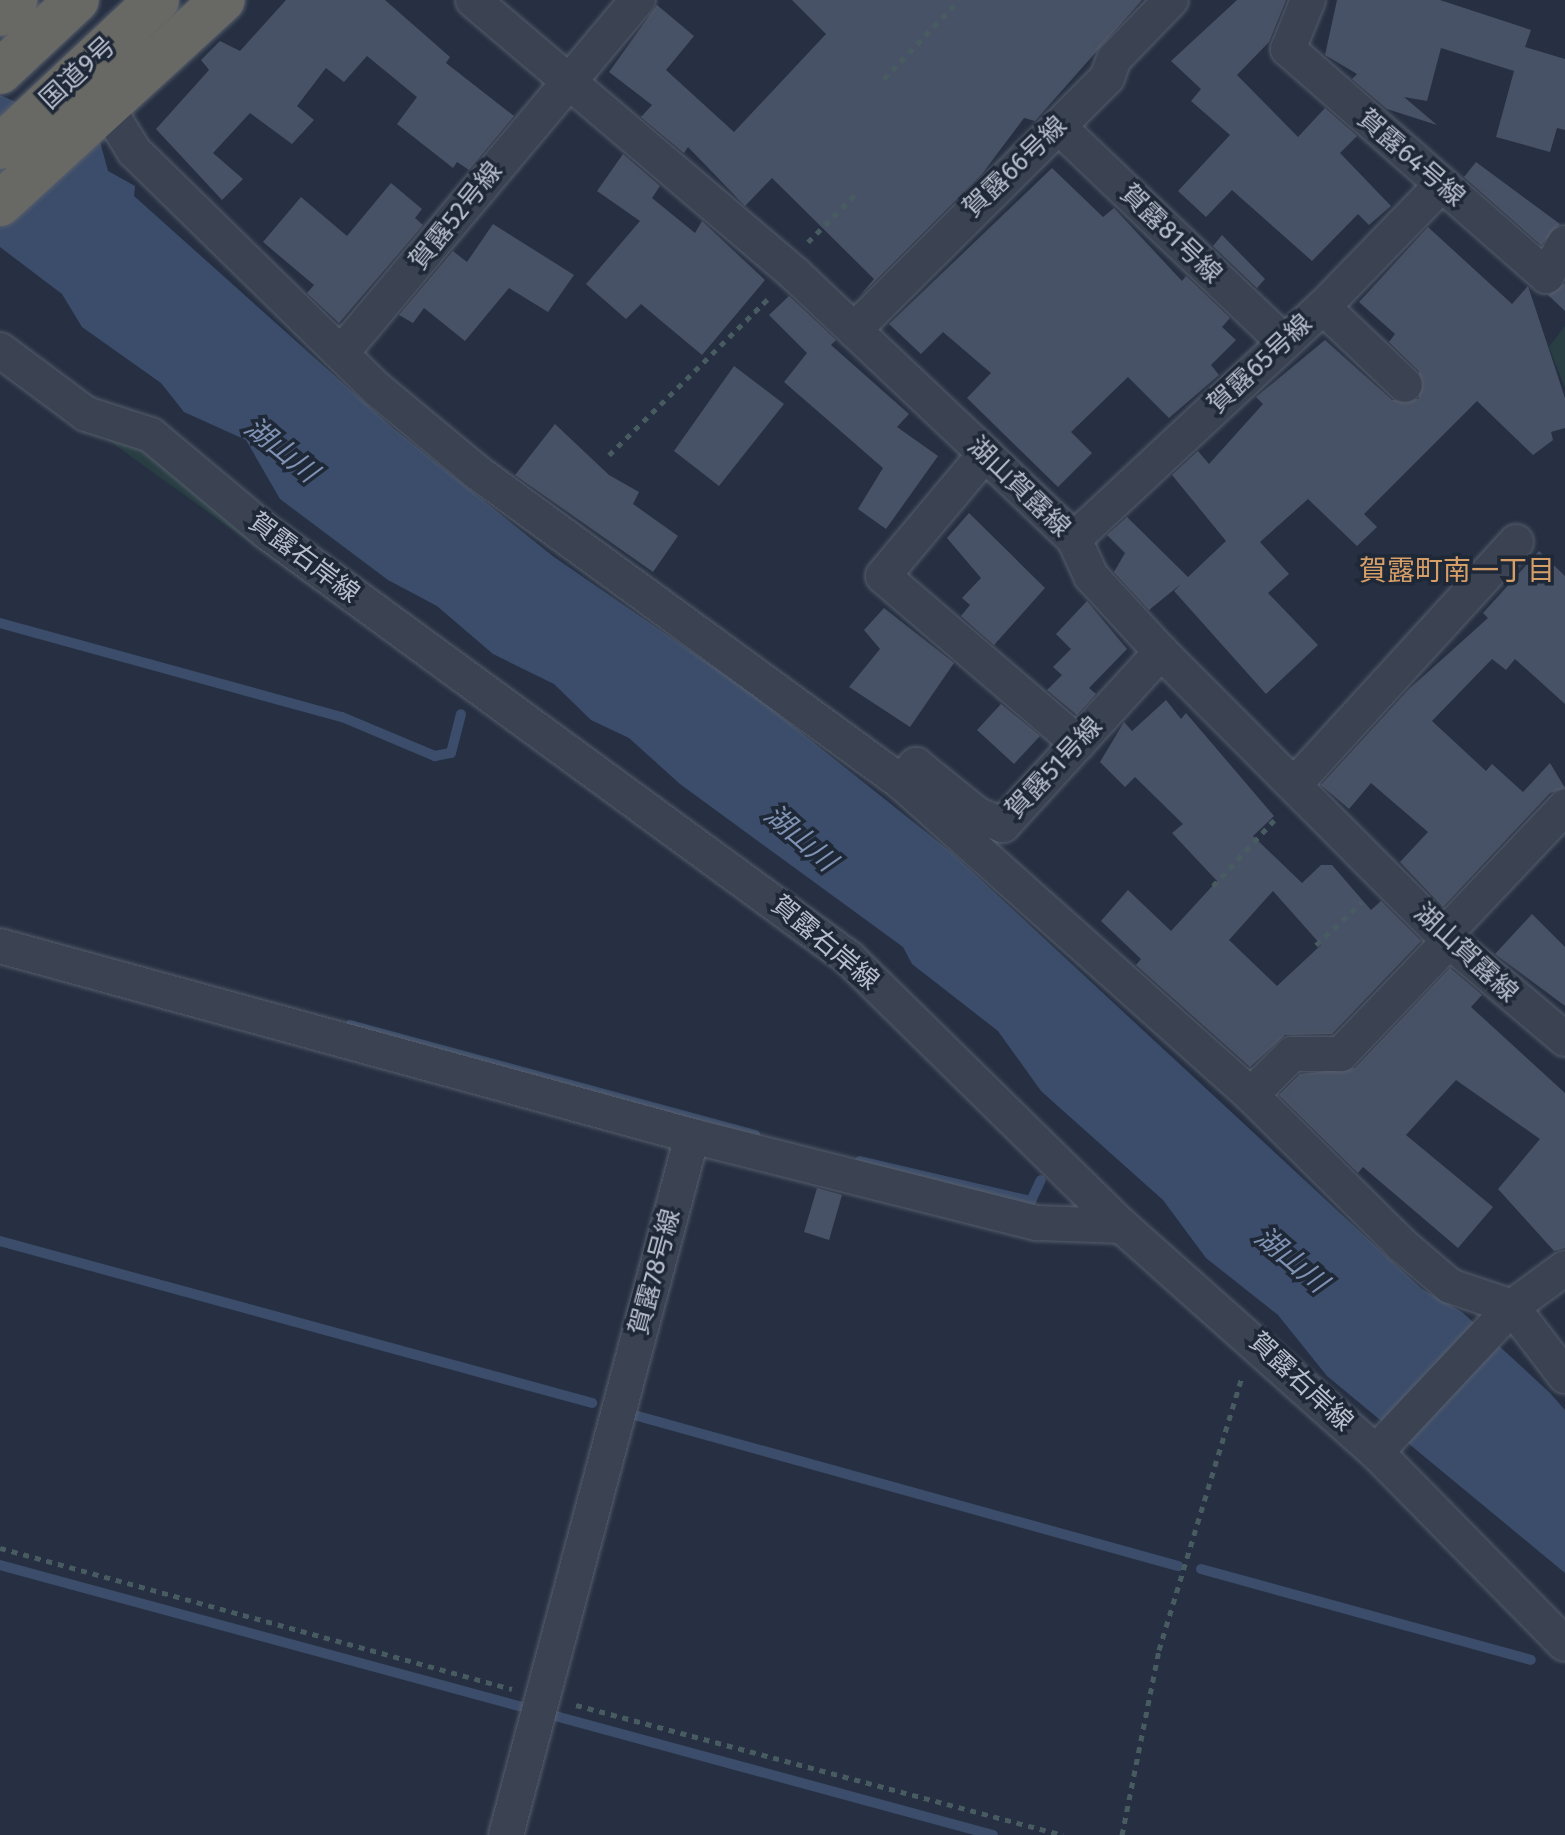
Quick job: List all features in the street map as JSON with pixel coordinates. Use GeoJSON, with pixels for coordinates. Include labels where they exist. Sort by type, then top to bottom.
{"type":"FeatureCollection","features":[{"type":"Feature","properties":{"kind":"highway"},"geometry":{"type":"LineString","coordinates":[[8,45],[15,0]]}},
{"type":"Feature","properties":{"kind":"highway","name":"国道9号"},"geometry":{"type":"LineString","coordinates":[[8,45],[77,0]]}},
{"type":"Feature","properties":{"kind":"highway","name":"国道9号"},"geometry":{"type":"LineString","coordinates":[[0,147],[157,0]]}},
{"type":"Feature","properties":{"kind":"highway"},"geometry":{"type":"LineString","coordinates":[[0,204],[223,0]]}},
{"type":"Feature","properties":{"kind":"street","name":"湖山賀露線"},"geometry":{"type":"LineString","coordinates":[[473,0],[789,270],[985,454],[1074,539],[1091,576],[1161,652],[1446,938],[1565,1039]]}},
{"type":"Feature","properties":{"kind":"street","name":"賀露52号線"},"geometry":{"type":"LineString","coordinates":[[343,351],[638,0]]}},
{"type":"Feature","properties":{"kind":"street","name":"賀露66号線"},"geometry":{"type":"LineString","coordinates":[[854,330],[1058,126],[1171,0]]}},
{"type":"Feature","properties":{"kind":"street","name":"賀露64号線"},"geometry":{"type":"LineString","coordinates":[[1308,0],[1288,49],[1546,276],[1564,250]]}},
{"type":"Feature","properties":{"kind":"street"},"geometry":{"type":"LineString","coordinates":[[100,113],[134,151],[343,351],[477,472],[901,782],[1251,1095],[1450,1286],[1512,1307],[1565,1376]]}},
{"type":"Feature","properties":{"kind":"street","name":"賀露81号線"},"geometry":{"type":"LineString","coordinates":[[1058,126],[1283,341]]}},
{"type":"Feature","properties":{"kind":"street","name":"賀露65号線"},"geometry":{"type":"LineString","coordinates":[[1074,539],[1323,307],[1442,184]]}},
{"type":"Feature","properties":{"kind":"street"},"geometry":{"type":"LineString","coordinates":[[1323,307],[1405,385]]}},
{"type":"Feature","properties":{"kind":"street","name":"賀露右岸線"},"geometry":{"type":"LineString","coordinates":[[0,350],[86,414],[151,435],[267,532],[849,958],[1122,1226],[1383,1445],[1565,1644]]}},
{"type":"Feature","properties":{"kind":"street"},"geometry":{"type":"LineString","coordinates":[[985,454],[883,576],[1078,743]]}},
{"type":"Feature","properties":{"kind":"street"},"geometry":{"type":"LineString","coordinates":[[1298,787],[1516,542]]}},
{"type":"Feature","properties":{"kind":"street","name":"賀露51号線"},"geometry":{"type":"LineString","coordinates":[[901,782],[916,765],[978,815],[1003,825],[1161,652]]}},
{"type":"Feature","properties":{"kind":"street"},"geometry":{"type":"LineString","coordinates":[[1251,1095],[1292,1054],[1341,1054],[1565,807]]}},
{"type":"Feature","properties":{"kind":"street"},"geometry":{"type":"LineString","coordinates":[[0,946],[692,1136],[1037,1223],[1122,1226]]}},
{"type":"Feature","properties":{"kind":"street","name":"賀露78号線"},"geometry":{"type":"LineString","coordinates":[[506,1835],[692,1136]]}},
{"type":"Feature","properties":{"kind":"street"},"geometry":{"type":"LineString","coordinates":[[1383,1445],[1512,1307],[1565,1268]]}},
{"type":"Feature","properties":{"kind":"path"},"geometry":{"type":"LineString","coordinates":[[884,79],[959,0]]}},
{"type":"Feature","properties":{"kind":"path"},"geometry":{"type":"LineString","coordinates":[[609,455],[789,270],[855,195]]}},
{"type":"Feature","properties":{"kind":"path"},"geometry":{"type":"LineString","coordinates":[[1213,886],[1298,787]]}},
{"type":"Feature","properties":{"kind":"path"},"geometry":{"type":"LineString","coordinates":[[1316,945],[1387,878]]}},
{"type":"Feature","properties":{"kind":"path"},"geometry":{"type":"LineString","coordinates":[[1122,1835],[1159,1650],[1241,1379],[1260,1344]]}},
{"type":"Feature","properties":{"kind":"green space"},"geometry":{"type":"Polygon","coordinates":[[[1565,326],[1565,388],[1549,347],[1565,326]]]}},
{"type":"Feature","properties":{"kind":"green space"},"geometry":{"type":"Polygon","coordinates":[[[50,406],[148,446],[356,619],[107,439],[81,431],[50,406]]]}},
{"type":"Feature","properties":{"kind":"water","name":"湖山川"},"geometry":{"type":"Polygon","coordinates":[[[0,95],[99,138],[108,171],[135,186],[134,196],[393,428],[554,557],[753,694],[951,852],[1422,1289],[1462,1312],[1549,1392],[1565,1410],[1565,1573],[1327,1376],[1278,1315],[1206,1258],[1163,1200],[1041,1091],[998,1031],[912,964],[903,947],[680,784],[629,738],[591,720],[554,684],[493,654],[437,606],[388,580],[280,499],[246,440],[184,412],[161,383],[82,327],[62,294],[0,247],[0,95]]]}},
{"type":"Feature","properties":{"kind":"building"},"geometry":{"type":"Polygon","coordinates":[[[286,0],[385,0],[450,57],[446,63],[514,116],[469,170],[457,162],[453,168],[397,124],[417,97],[367,56],[344,82],[326,68],[297,106],[314,120],[292,144],[250,113],[213,153],[243,179],[222,200],[156,129],[209,70],[201,60],[220,41],[240,51],[286,0]]]}},
{"type":"Feature","properties":{"kind":"building"},"geometry":{"type":"Polygon","coordinates":[[[792,0],[1142,0],[1035,121],[1024,118],[982,174],[860,296],[874,279],[772,178],[745,206],[688,147],[684,153],[641,117],[652,105],[609,72],[657,5],[694,36],[666,70],[734,132],[826,34],[792,0]]]}},
{"type":"Feature","properties":{"kind":"building"},"geometry":{"type":"Polygon","coordinates":[[[1237,0],[1286,0],[1269,42],[1237,75],[1298,137],[1325,108],[1357,136],[1340,153],[1391,206],[1369,225],[1358,214],[1312,261],[1232,190],[1206,217],[1178,191],[1230,135],[1191,101],[1201,89],[1171,61],[1237,0]]]}},
{"type":"Feature","properties":{"kind":"building"},"geometry":{"type":"Polygon","coordinates":[[[1337,0],[1440,0],[1531,30],[1525,47],[1565,59],[1565,130],[1557,128],[1550,152],[1496,137],[1514,71],[1441,48],[1427,101],[1404,97],[1437,125],[1387,109],[1352,79],[1357,74],[1325,55],[1337,0]]]}},
{"type":"Feature","properties":{"kind":"building"},"geometry":{"type":"Polygon","coordinates":[[[623,154],[660,186],[652,198],[695,233],[702,221],[765,280],[702,355],[641,304],[626,319],[586,284],[640,221],[597,191],[623,154]]]}},
{"type":"Feature","properties":{"kind":"building"},"geometry":{"type":"Polygon","coordinates":[[[1476,162],[1560,224],[1541,245],[1464,177],[1476,162]]]}},
{"type":"Feature","properties":{"kind":"building"},"geometry":{"type":"Polygon","coordinates":[[[1052,168],[1103,217],[1114,208],[1182,281],[1186,276],[1230,318],[1222,327],[1236,340],[1211,365],[1219,375],[1169,418],[1128,377],[1071,432],[1092,453],[1058,487],[967,398],[991,373],[943,332],[921,354],[889,324],[1052,168]]]}},
{"type":"Feature","properties":{"kind":"building"},"geometry":{"type":"Polygon","coordinates":[[[391,183],[422,209],[415,218],[423,225],[339,323],[307,293],[314,285],[263,242],[301,197],[347,236],[391,183]]]}},
{"type":"Feature","properties":{"kind":"building"},"geometry":{"type":"Polygon","coordinates":[[[493,224],[574,275],[548,312],[509,288],[465,341],[424,308],[413,323],[399,315],[453,251],[467,262],[493,224]]]}},
{"type":"Feature","properties":{"kind":"building"},"geometry":{"type":"Polygon","coordinates":[[[1428,227],[1512,304],[1528,286],[1565,398],[1565,428],[1551,432],[1553,440],[1533,455],[1477,401],[1364,514],[1377,527],[1357,546],[1308,499],[1260,542],[1289,574],[1268,593],[1318,645],[1266,694],[1174,591],[1181,584],[1149,610],[1114,572],[1125,553],[1107,535],[1127,517],[1188,577],[1226,541],[1172,475],[1198,451],[1209,464],[1263,404],[1256,397],[1325,340],[1392,400],[1419,399],[1419,371],[1389,342],[1395,334],[1359,302],[1428,227]]]}},
{"type":"Feature","properties":{"kind":"building"},"geometry":{"type":"Polygon","coordinates":[[[1222,235],[1265,279],[1257,288],[1213,246],[1222,235]]]}},
{"type":"Feature","properties":{"kind":"building"},"geometry":{"type":"Polygon","coordinates":[[[1565,283],[1565,311],[1548,295],[1565,283]]]}},
{"type":"Feature","properties":{"kind":"building"},"geometry":{"type":"Polygon","coordinates":[[[789,296],[836,340],[831,345],[909,414],[897,427],[938,456],[886,529],[858,509],[883,468],[784,382],[807,353],[769,315],[789,296]]]}},
{"type":"Feature","properties":{"kind":"building"},"geometry":{"type":"Polygon","coordinates":[[[734,366],[784,404],[719,486],[674,451],[734,366]]]}},
{"type":"Feature","properties":{"kind":"building"},"geometry":{"type":"Polygon","coordinates":[[[555,424],[609,475],[639,492],[633,504],[678,536],[653,572],[515,475],[555,424]]]}},
{"type":"Feature","properties":{"kind":"building"},"geometry":{"type":"Polygon","coordinates":[[[969,513],[1045,588],[994,645],[961,616],[970,605],[962,598],[981,578],[947,538],[969,513]]]}},
{"type":"Feature","properties":{"kind":"building"},"geometry":{"type":"Polygon","coordinates":[[[1539,551],[1565,576],[1565,704],[1515,659],[1506,670],[1492,659],[1432,721],[1486,771],[1492,764],[1523,792],[1550,763],[1565,788],[1550,793],[1443,907],[1400,862],[1428,832],[1371,783],[1349,809],[1321,785],[1409,689],[1488,618],[1483,613],[1539,551]]]}},
{"type":"Feature","properties":{"kind":"building"},"geometry":{"type":"Polygon","coordinates":[[[1087,601],[1127,649],[1089,688],[1096,694],[1077,715],[1047,690],[1062,675],[1053,667],[1071,649],[1056,634],[1087,601]]]}},
{"type":"Feature","properties":{"kind":"building"},"geometry":{"type":"Polygon","coordinates":[[[884,608],[954,663],[910,727],[849,687],[880,649],[864,630],[884,608]]]}},
{"type":"Feature","properties":{"kind":"building"},"geometry":{"type":"Polygon","coordinates":[[[1166,700],[1181,719],[1186,713],[1274,816],[1253,836],[1302,883],[1321,865],[1332,865],[1371,910],[1381,901],[1421,941],[1332,1034],[1285,1035],[1250,1067],[1136,965],[1141,959],[1101,921],[1128,890],[1171,931],[1217,881],[1172,833],[1183,824],[1135,777],[1125,787],[1100,762],[1124,722],[1132,731],[1166,700]],[[1273,891],[1229,940],[1277,986],[1321,945],[1273,891]]]}},
{"type":"Feature","properties":{"kind":"building"},"geometry":{"type":"Polygon","coordinates":[[[1001,704],[1040,736],[1014,764],[977,730],[1001,704]]]}},
{"type":"Feature","properties":{"kind":"building"},"geometry":{"type":"Polygon","coordinates":[[[1532,914],[1565,947],[1565,1006],[1495,954],[1532,914]]]}},
{"type":"Feature","properties":{"kind":"building"},"geometry":{"type":"Polygon","coordinates":[[[1450,968],[1482,995],[1471,1007],[1565,1093],[1565,1248],[1554,1251],[1498,1189],[1540,1139],[1456,1080],[1406,1135],[1493,1207],[1458,1248],[1363,1167],[1358,1173],[1279,1095],[1300,1074],[1355,1068],[1450,968]]]}},
{"type":"Feature","properties":{"kind":"building"},"geometry":{"type":"Polygon","coordinates":[[[817,1188],[842,1195],[829,1240],[804,1232],[817,1188]]]}},
{"type":"Feature","properties":{"kind":"waterway"},"geometry":{"type":"LineString","coordinates":[[0,623],[342,717],[435,756],[451,753],[461,714]]}},
{"type":"Feature","properties":{"kind":"waterway"},"geometry":{"type":"LineString","coordinates":[[350,1025],[755,1135]]}},
{"type":"Feature","properties":{"kind":"waterway"},"geometry":{"type":"LineString","coordinates":[[860,1161],[1031,1201],[1041,1180]]}},
{"type":"Feature","properties":{"kind":"waterway"},"geometry":{"type":"LineString","coordinates":[[0,1241],[592,1403]]}},
{"type":"Feature","properties":{"kind":"waterway"},"geometry":{"type":"LineString","coordinates":[[634,1415],[1178,1566]]}},
{"type":"Feature","properties":{"kind":"waterway"},"geometry":{"type":"LineString","coordinates":[[0,1565],[993,1835]]}},
{"type":"Feature","properties":{"kind":"waterway"},"geometry":{"type":"LineString","coordinates":[[1201,1569],[1531,1660]]}},
{"type":"Feature","properties":{"kind":"district","name":"賀露町南一丁目"},"geometry":{"type":"Point","coordinates":[1457,571]}}]}
